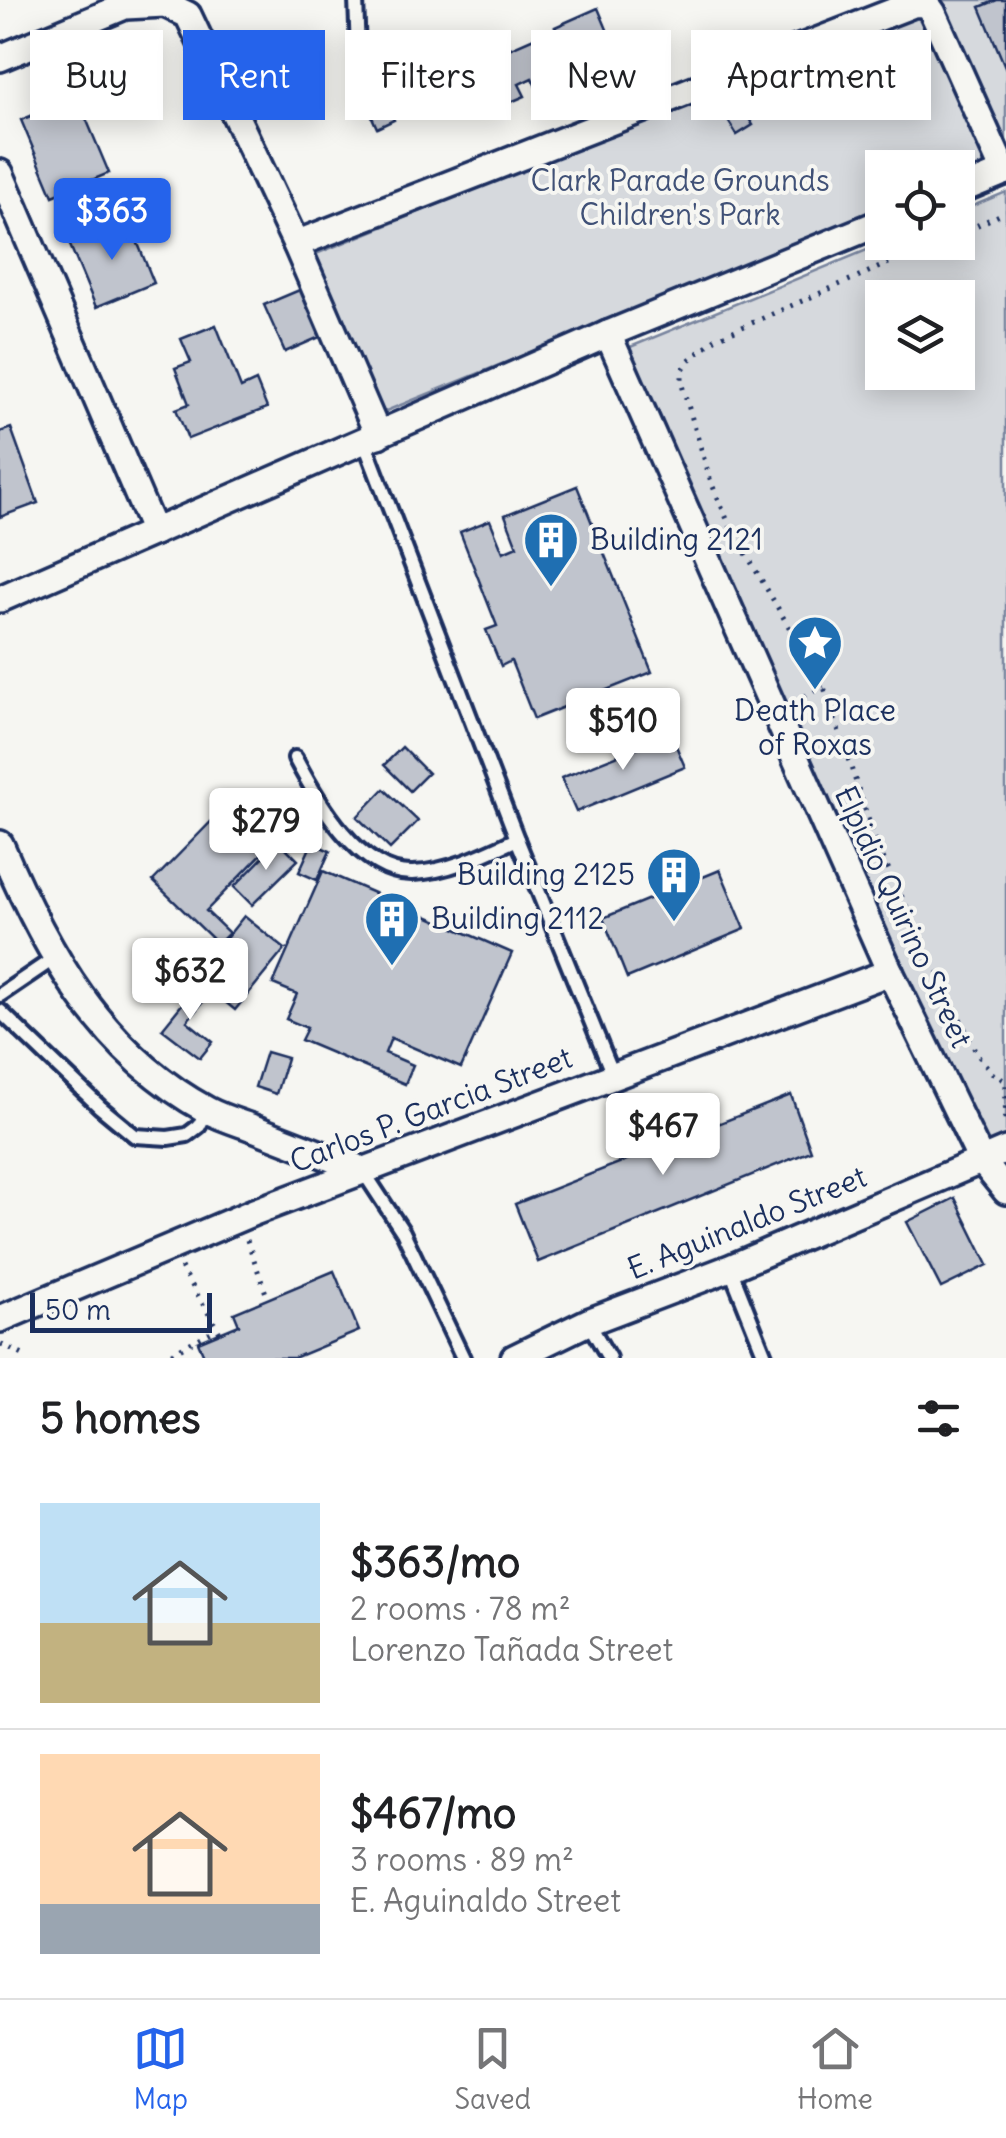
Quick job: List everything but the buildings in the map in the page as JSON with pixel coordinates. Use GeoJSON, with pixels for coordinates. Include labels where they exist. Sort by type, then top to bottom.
{"type":"FeatureCollection","features":[{"type":"Feature","properties":{"kind":"street"},"geometry":{"type":"LineString","coordinates":[[296,244],[926,2],[1005,172],[975,184]]}},
{"type":"Feature","properties":{"kind":"street"},"geometry":{"type":"LineString","coordinates":[[0,58],[125,6],[165,4],[188,15],[296,244],[371,438]]}},
{"type":"Feature","properties":{"kind":"street"},"geometry":{"type":"LineString","coordinates":[[0,173],[154,532]]}},
{"type":"Feature","properties":{"kind":"street"},"geometry":{"type":"LineString","coordinates":[[0,599],[608,334],[865,229]]}},
{"type":"Feature","properties":{"kind":"street","name":"Elpidio Quirino Street"},"geometry":{"type":"LineString","coordinates":[[608,334],[890,972],[981,1160],[1006,1192]]}},
{"type":"Feature","properties":{"kind":"street"},"geometry":{"type":"LineString","coordinates":[[0,844],[29,913],[54,959],[84,1002],[160,1079],[207,1110],[363,1170]]}},
{"type":"Feature","properties":{"kind":"street","name":"Carlos P. Garcia Street"},"geometry":{"type":"LineString","coordinates":[[0,1319],[363,1170],[890,972]]}},
{"type":"Feature","properties":{"kind":"street","name":"E. Aguinaldo Street"},"geometry":{"type":"LineString","coordinates":[[514,1358],[588,1322],[730,1268],[1006,1150]]}},
{"type":"Feature","properties":{"kind":"lane"},"geometry":{"type":"LineString","coordinates":[[356,0],[357,30]]}},
{"type":"Feature","properties":{"kind":"lane"},"geometry":{"type":"LineString","coordinates":[[371,438],[517,838],[613,1075]]}},
{"type":"Feature","properties":{"kind":"lane"},"geometry":{"type":"LineString","coordinates":[[295,758],[320,805],[372,861],[410,874],[483,855],[517,838]]}},
{"type":"Feature","properties":{"kind":"lane"},"geometry":{"type":"LineString","coordinates":[[0,994],[54,959]]}},
{"type":"Feature","properties":{"kind":"lane"},"geometry":{"type":"LineString","coordinates":[[0,1010],[135,1136],[187,1135],[199,1126],[207,1110]]}},
{"type":"Feature","properties":{"kind":"lane"},"geometry":{"type":"LineString","coordinates":[[363,1170],[403,1232],[462,1358]]}},
{"type":"Feature","properties":{"kind":"lane"},"geometry":{"type":"LineString","coordinates":[[730,1268],[766,1358]]}},
{"type":"Feature","properties":{"kind":"lane"},"geometry":{"type":"LineString","coordinates":[[588,1322],[608,1358]]}},
{"type":"Feature","properties":{"kind":"path"},"geometry":{"type":"LineString","coordinates":[[975,226],[1006,212]]}},
{"type":"Feature","properties":{"kind":"path"},"geometry":{"type":"LineString","coordinates":[[896,260],[700,348],[682,371],[685,402],[730,526],[824,688],[864,812],[892,880],[977,1054],[994,1075],[1006,1081],[1006,1134]]}},
{"type":"Feature","properties":{"kind":"path"},"geometry":{"type":"LineString","coordinates":[[774,710],[824,688]]}},
{"type":"Feature","properties":{"kind":"path"},"geometry":{"type":"LineString","coordinates":[[238,1219],[268,1298]]}},
{"type":"Feature","properties":{"kind":"path"},"geometry":{"type":"LineString","coordinates":[[162,1358],[218,1331],[170,1247]]}},
{"type":"Feature","properties":{"kind":"path"},"geometry":{"type":"LineString","coordinates":[[0,1343],[30,1358]]}},
{"type":"Feature","properties":{"kind":"green space","name":"Clark Parade Grounds Children's Park"},"geometry":{"type":"Polygon","coordinates":[[[939,0],[1006,0],[1006,159],[975,172],[975,150],[865,150],[865,216],[381,413],[316,254],[645,120],[671,120],[671,109],[691,101],[691,120],[931,120],[931,30],[865,30],[939,0]]]}},
{"type":"Feature","properties":{"kind":"green space"},"geometry":{"type":"Polygon","coordinates":[[[1006,192],[1006,1139],[979,1150],[921,1006],[790,726],[623,350],[865,251],[865,260],[975,260],[975,205],[1006,192]]]}},
{"type":"Feature","properties":{"kind":"place","name":"Building 2121"},"geometry":{"type":"Point","coordinates":[551,589]}},
{"type":"Feature","properties":{"kind":"place","name":"Death Place of Roxas"},"geometry":{"type":"Point","coordinates":[815,692]}},
{"type":"Feature","properties":{"kind":"place","name":"Building 2125"},"geometry":{"type":"Point","coordinates":[674,924]}},
{"type":"Feature","properties":{"kind":"place","name":"Building 2112"},"geometry":{"type":"Point","coordinates":[392,968]}}]}
